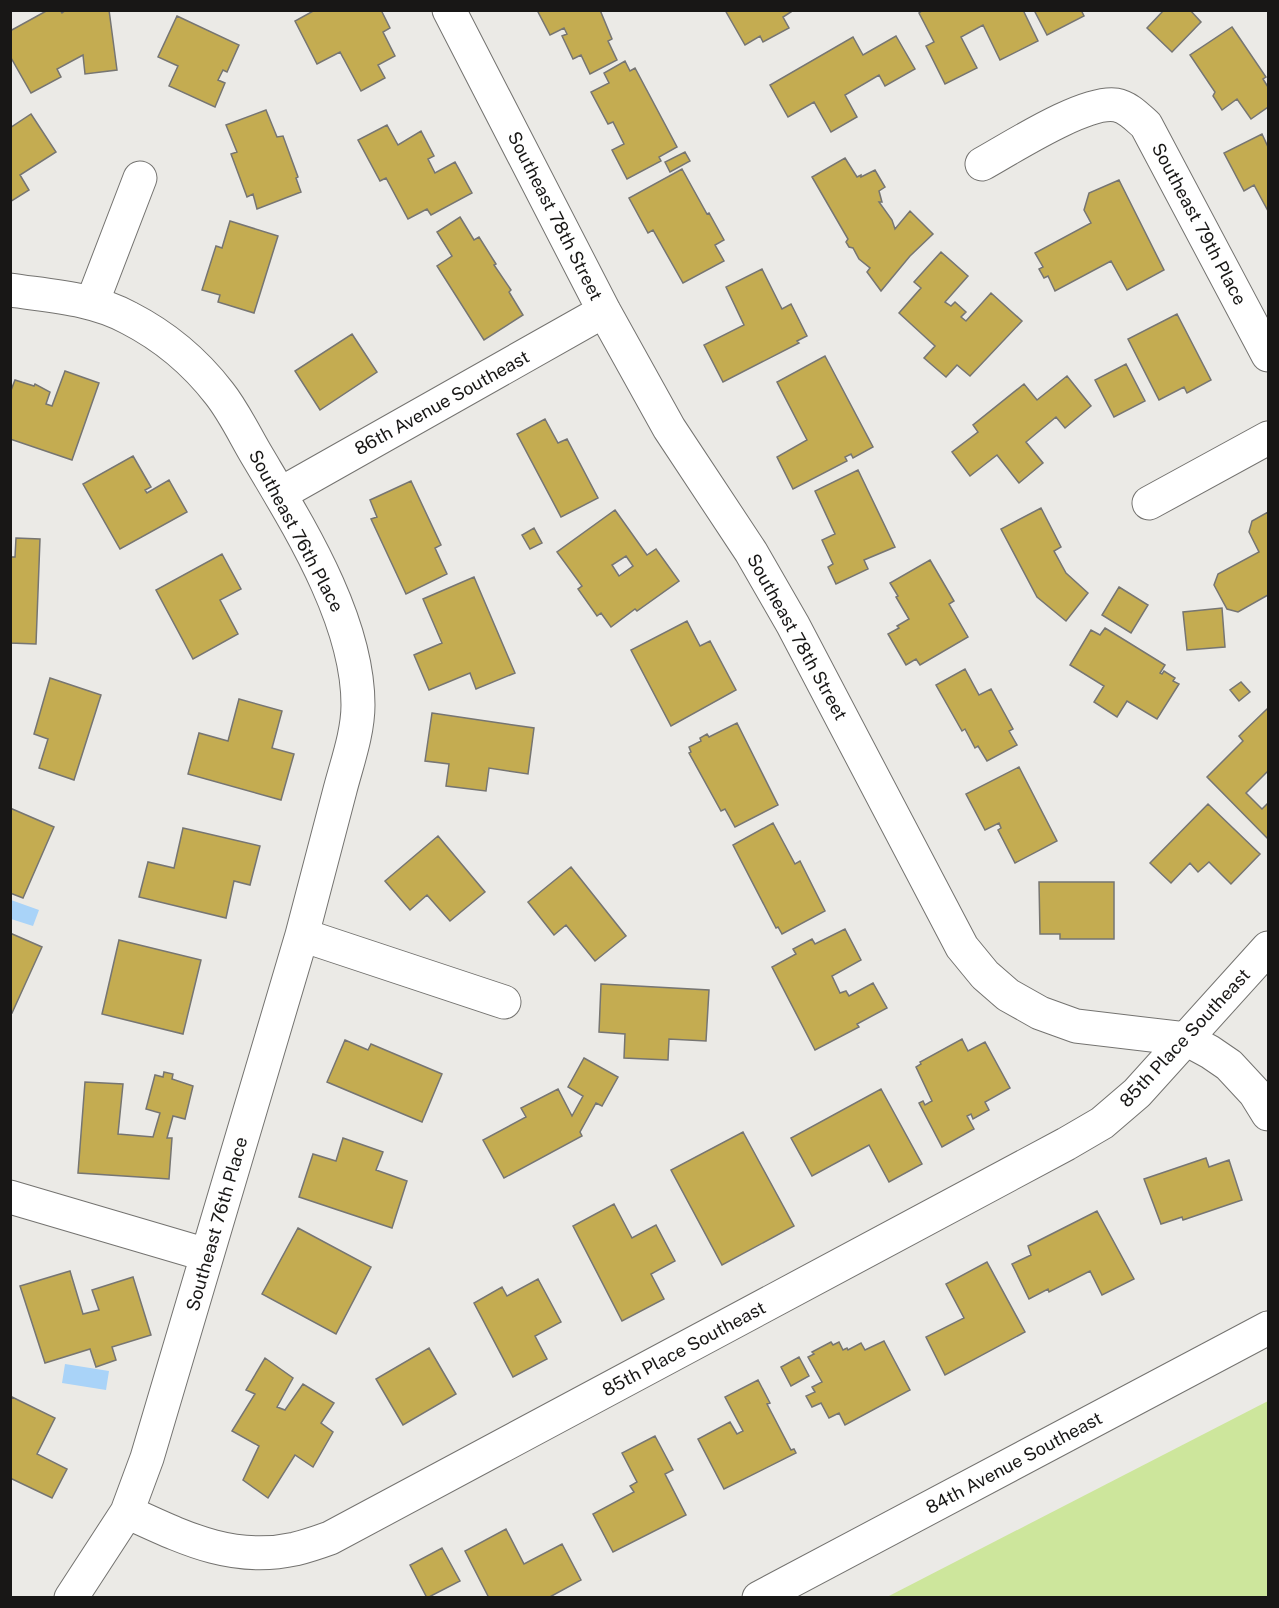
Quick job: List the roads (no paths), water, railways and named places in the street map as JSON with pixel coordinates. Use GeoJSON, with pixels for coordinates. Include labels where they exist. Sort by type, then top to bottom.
{"type":"FeatureCollection","features":[{"type":"Feature","properties":{"kind":"street","name":"Southeast 78th Street"},"geometry":{"type":"LineString","coordinates":[[449,10],[604,311],[669,428],[751,552],[793,625],[962,947],[985,975],[1008,995],[1040,1013],[1076,1026],[1186,1039],[1229,1065],[1255,1093],[1269,1114]]}},
{"type":"Feature","properties":{"kind":"street","name":"Southeast 79th Place"},"geometry":{"type":"LineString","coordinates":[[981,164],[1074,113],[1097,105],[1117,105],[1132,112],[1146,125],[1269,355]]}},
{"type":"Feature","properties":{"kind":"street"},"geometry":{"type":"LineString","coordinates":[[10,290],[92,303],[140,178]]}},
{"type":"Feature","properties":{"kind":"street","name":"Southeast 76th Place"},"geometry":{"type":"LineString","coordinates":[[92,303],[128,317],[157,335],[191,361],[220,394],[280,494],[324,578],[342,619],[355,665],[358,707],[352,744],[302,935],[147,1458],[127,1512]]}},
{"type":"Feature","properties":{"kind":"street","name":"86th Avenue Southeast"},"geometry":{"type":"LineString","coordinates":[[280,494],[604,311]]}},
{"type":"Feature","properties":{"kind":"street"},"geometry":{"type":"LineString","coordinates":[[1149,503],[1269,438]]}},
{"type":"Feature","properties":{"kind":"street"},"geometry":{"type":"LineString","coordinates":[[302,935],[504,1002]]}},
{"type":"Feature","properties":{"kind":"street","name":"85th Place Southeast"},"geometry":{"type":"LineString","coordinates":[[127,1512],[190,1541],[234,1552],[262,1554],[294,1549],[330,1538],[1102,1123],[1137,1094],[1269,948]]}},
{"type":"Feature","properties":{"kind":"street"},"geometry":{"type":"LineString","coordinates":[[10,1197],[207,1256]]}},
{"type":"Feature","properties":{"kind":"street","name":"84th Avenue Southeast"},"geometry":{"type":"LineString","coordinates":[[759,1598],[1269,1328]]}},
{"type":"Feature","properties":{"kind":"street"},"geometry":{"type":"LineString","coordinates":[[71,1598],[127,1512]]}},
{"type":"Feature","properties":{"kind":"water"},"geometry":{"type":"Polygon","coordinates":[[[11,900],[39,910],[33,926],[11,919],[11,900]]]}},
{"type":"Feature","properties":{"kind":"water"},"geometry":{"type":"Polygon","coordinates":[[[65,1364],[109,1371],[106,1390],[62,1383],[65,1364]]]}}]}
